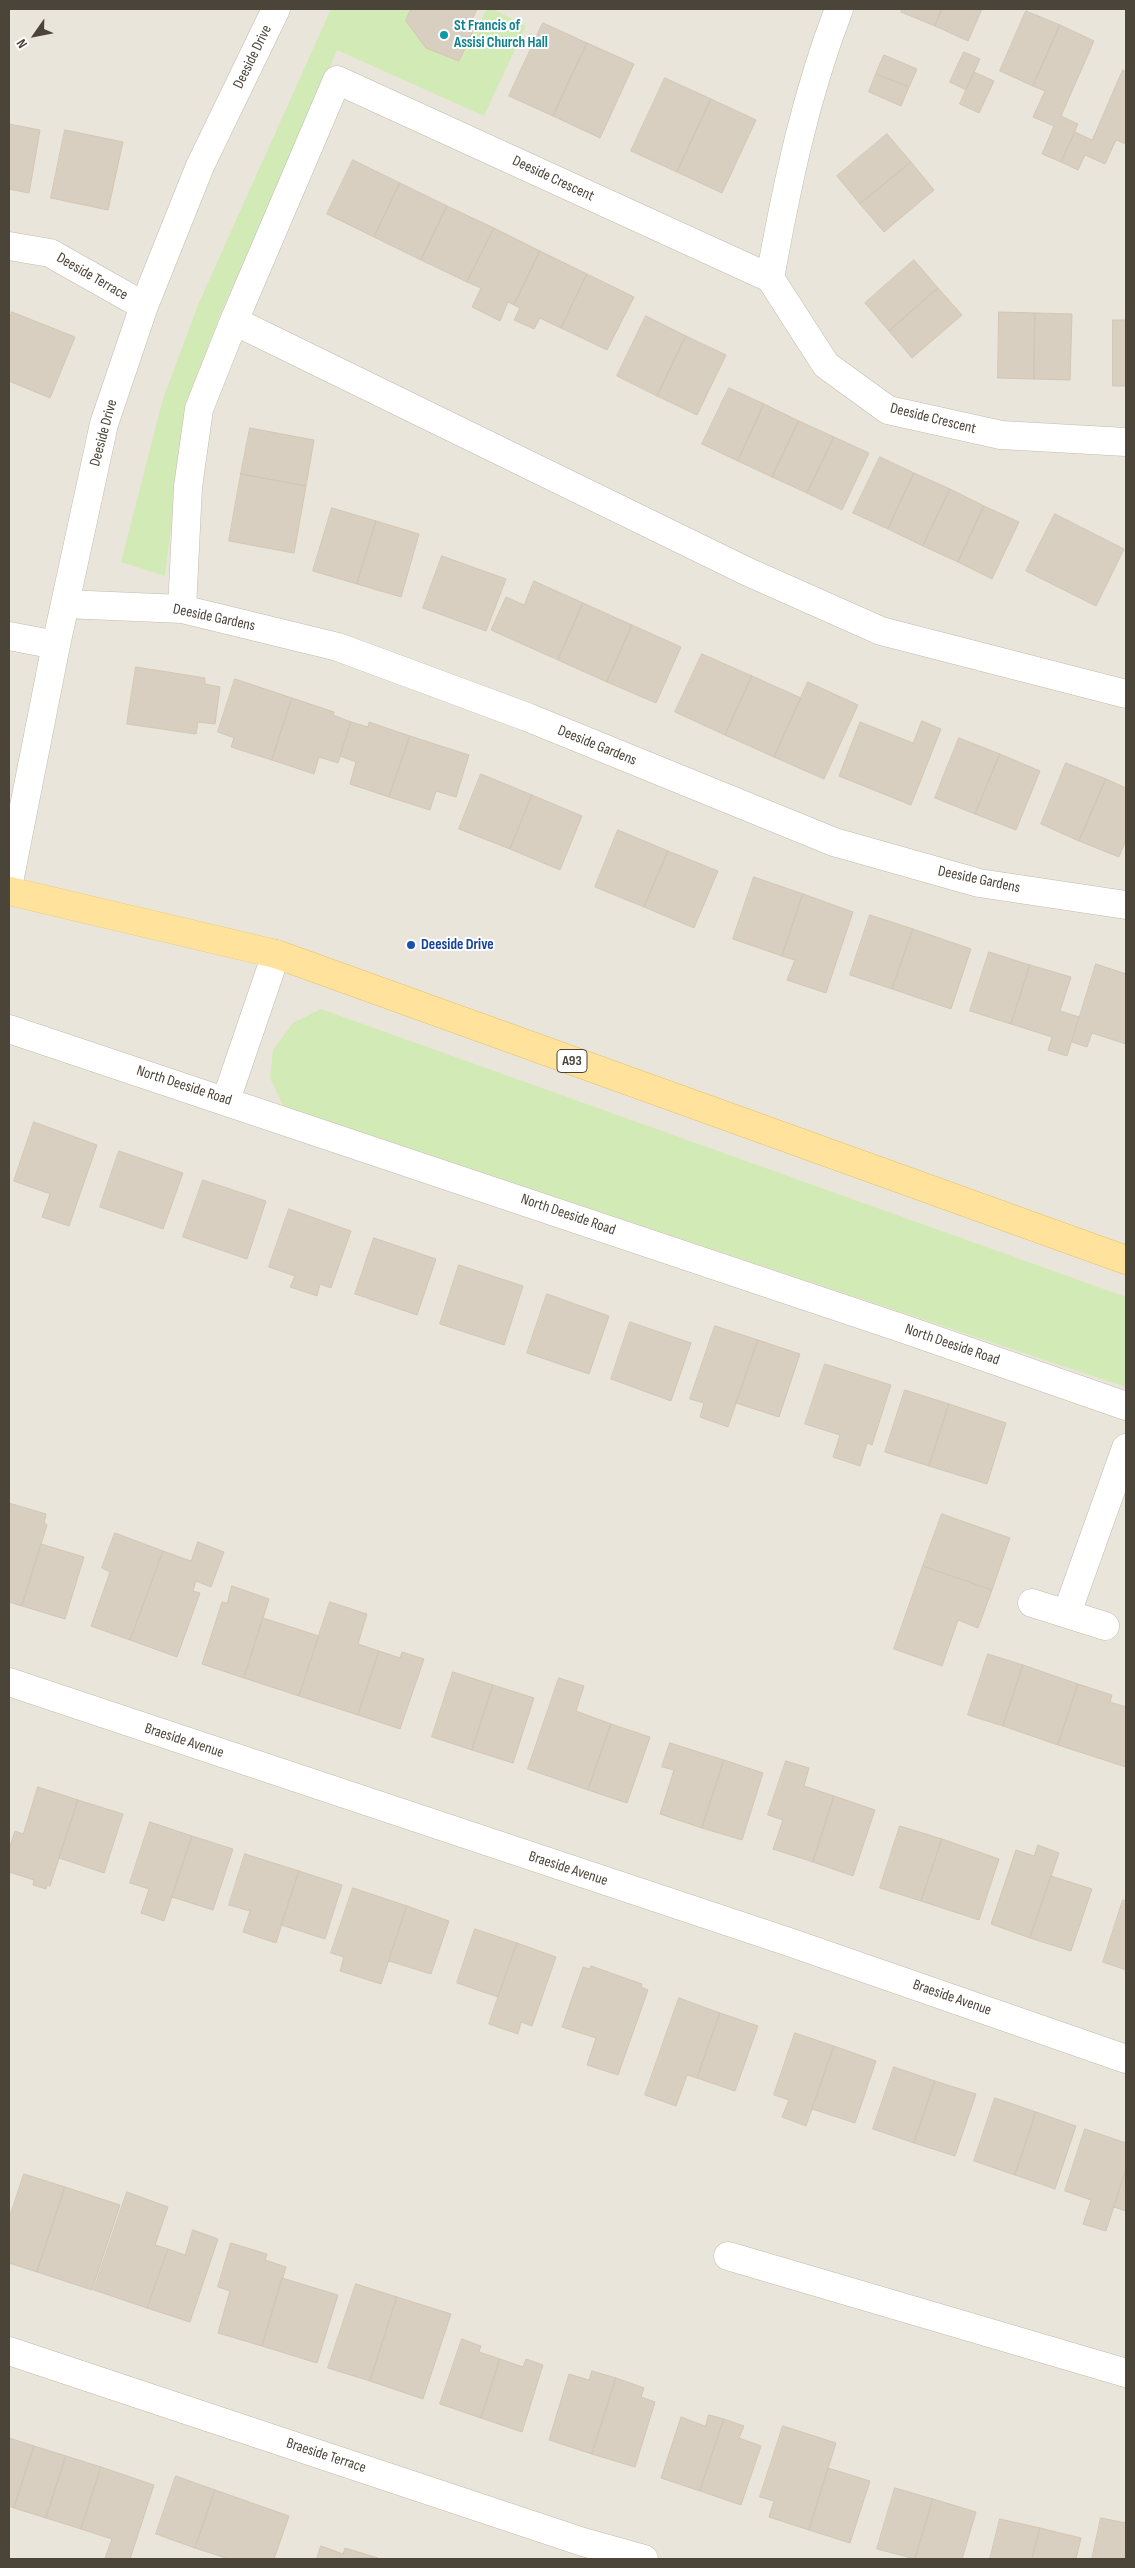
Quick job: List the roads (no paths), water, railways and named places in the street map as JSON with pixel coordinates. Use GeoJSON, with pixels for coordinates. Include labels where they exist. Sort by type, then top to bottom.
{"type":"FeatureCollection","features":[{"type":"Feature","properties":{"kind":"main road","name":"A93"},"geometry":{"type":"LineString","coordinates":[[9,891],[276,954],[1126,1260]]}},
{"type":"Feature","properties":{"kind":"street","name":"Deeside Drive"},"geometry":{"type":"LineString","coordinates":[[9,882],[56,645],[104,424],[144,306],[200,166],[276,9]]}},
{"type":"Feature","properties":{"kind":"street"},"geometry":{"type":"LineString","coordinates":[[770,278],[792,164],[819,61],[839,9]]}},
{"type":"Feature","properties":{"kind":"street","name":"Deeside Crescent"},"geometry":{"type":"LineString","coordinates":[[234,321],[337,80],[770,278],[826,365],[888,410],[1001,435],[1126,442]]}},
{"type":"Feature","properties":{"kind":"street","name":"Deeside Terrace"},"geometry":{"type":"LineString","coordinates":[[9,246],[50,253],[144,306]]}},
{"type":"Feature","properties":{"kind":"street"},"geometry":{"type":"LineString","coordinates":[[182,609],[188,487],[199,409],[234,321],[746,571],[881,631],[1126,694]]}},
{"type":"Feature","properties":{"kind":"street","name":"Deeside Gardens"},"geometry":{"type":"LineString","coordinates":[[65,604],[182,609],[338,648],[527,717],[834,842],[979,883],[1126,905]]}},
{"type":"Feature","properties":{"kind":"street"},"geometry":{"type":"LineString","coordinates":[[9,636],[56,645]]}},
{"type":"Feature","properties":{"kind":"street"},"geometry":{"type":"LineString","coordinates":[[226,1100],[276,954]]}},
{"type":"Feature","properties":{"kind":"street","name":"North Deeside Road"},"geometry":{"type":"LineString","coordinates":[[9,1029],[226,1100],[1126,1406]]}},
{"type":"Feature","properties":{"kind":"street"},"geometry":{"type":"LineString","coordinates":[[1067,1613],[1126,1448]]}},
{"type":"Feature","properties":{"kind":"street"},"geometry":{"type":"LineString","coordinates":[[1032,1603],[1105,1626]]}},
{"type":"Feature","properties":{"kind":"street","name":"Braeside Avenue"},"geometry":{"type":"LineString","coordinates":[[9,1682],[789,1942],[1126,2059]]}},
{"type":"Feature","properties":{"kind":"street"},"geometry":{"type":"LineString","coordinates":[[728,2256],[1126,2373]]}},
{"type":"Feature","properties":{"kind":"street","name":"Braeside Terrace"},"geometry":{"type":"LineString","coordinates":[[9,2351],[583,2542],[644,2559]]}},
{"type":"Feature","properties":{"kind":"place","name":"St Francis of Assisi Church Hall"},"geometry":{"type":"Point","coordinates":[444,35]}},
{"type":"Feature","properties":{"kind":"place","name":"Deeside Drive"},"geometry":{"type":"Point","coordinates":[411,945]}}]}
